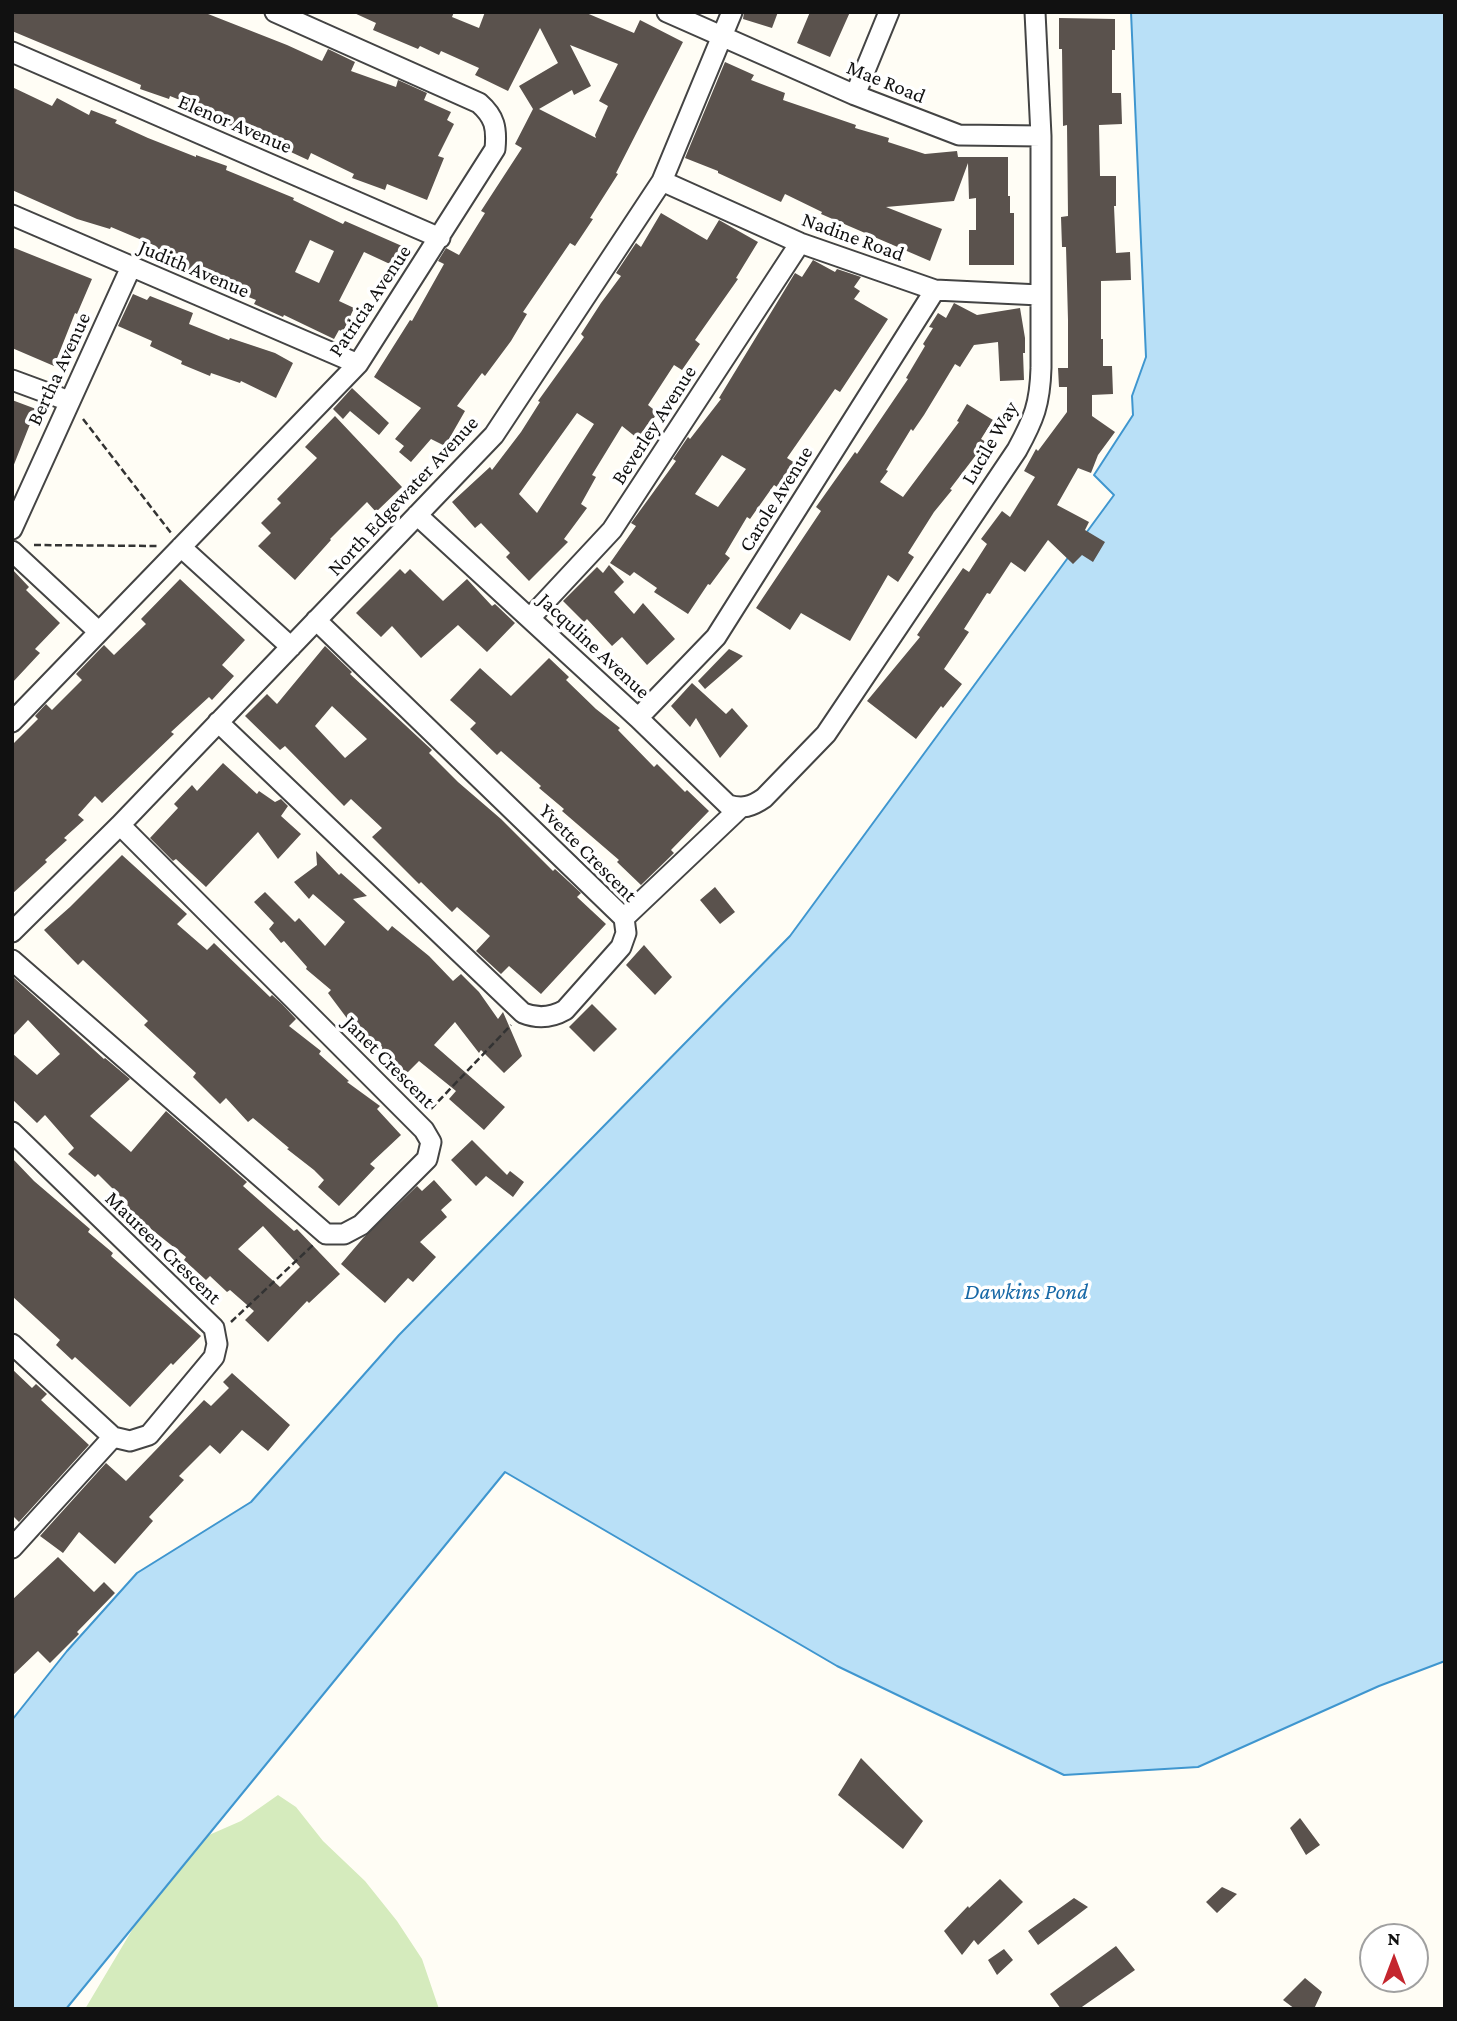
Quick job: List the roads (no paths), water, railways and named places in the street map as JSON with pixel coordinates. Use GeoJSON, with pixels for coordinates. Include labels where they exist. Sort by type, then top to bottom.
{"type":"FeatureCollection","features":[{"type":"Feature","properties":{"kind":"street","name":"Patricia Avenue"},"geometry":{"type":"LineString","coordinates":[[12,722],[358,364],[495,149],[496,130],[492,114],[479,103],[275,12]]}},
{"type":"Feature","properties":{"kind":"street"},"geometry":{"type":"LineString","coordinates":[[667,12],[722,36]]}},
{"type":"Feature","properties":{"kind":"street","name":"North Edgewater Avenue"},"geometry":{"type":"LineString","coordinates":[[12,932],[120,825],[494,435],[662,181],[732,12]]}},
{"type":"Feature","properties":{"kind":"street"},"geometry":{"type":"LineString","coordinates":[[855,95],[889,12]]}},
{"type":"Feature","properties":{"kind":"street","name":"Lucile Way"},"geometry":{"type":"LineString","coordinates":[[624,918],[740,808],[752,806],[764,798],[826,734],[1017,450],[1031,424],[1040,399],[1041,136],[1035,12]]}},
{"type":"Feature","properties":{"kind":"street","name":"Mae Road"},"geometry":{"type":"LineString","coordinates":[[722,36],[855,95],[959,135],[1041,136]]}},
{"type":"Feature","properties":{"kind":"street","name":"Elenor Avenue"},"geometry":{"type":"LineString","coordinates":[[12,52],[440,237]]}},
{"type":"Feature","properties":{"kind":"street","name":"Nadine Road"},"geometry":{"type":"LineString","coordinates":[[662,181],[800,243],[935,290],[1040,295]]}},
{"type":"Feature","properties":{"kind":"street","name":"Judith Avenue"},"geometry":{"type":"LineString","coordinates":[[12,215],[358,364]]}},
{"type":"Feature","properties":{"kind":"street","name":"Beverley Avenue"},"geometry":{"type":"LineString","coordinates":[[530,618],[612,530],[800,243]]}},
{"type":"Feature","properties":{"kind":"street","name":"Bertha Avenue"},"geometry":{"type":"LineString","coordinates":[[12,529],[131,267]]}},
{"type":"Feature","properties":{"kind":"street","name":"Carole Avenue"},"geometry":{"type":"LineString","coordinates":[[638,718],[716,636],[935,290]]}},
{"type":"Feature","properties":{"kind":"street"},"geometry":{"type":"LineString","coordinates":[[12,380],[69,401]]}},
{"type":"Feature","properties":{"kind":"street","name":"Jacquline Avenue"},"geometry":{"type":"LineString","coordinates":[[418,515],[638,718],[718,797],[728,805],[740,808]]}},
{"type":"Feature","properties":{"kind":"street"},"geometry":{"type":"LineString","coordinates":[[181,547],[291,647]]}},
{"type":"Feature","properties":{"kind":"street"},"geometry":{"type":"LineString","coordinates":[[19,548],[99,632]]}},
{"type":"Feature","properties":{"kind":"street","name":"Yvette Crescent"},"geometry":{"type":"LineString","coordinates":[[218,722],[523,1013],[542,1017],[554,1016],[565,1010],[621,947],[626,933],[624,918],[316,621]]}},
{"type":"Feature","properties":{"kind":"street","name":"Janet Crescent"},"geometry":{"type":"LineString","coordinates":[[12,960],[326,1234],[344,1234],[361,1225],[427,1159],[431,1142],[429,1135],[120,825]]}},
{"type":"Feature","properties":{"kind":"street","name":"Maureen Crescent"},"geometry":{"type":"LineString","coordinates":[[12,1132],[214,1328],[214,1357],[149,1435],[130,1441],[113,1437]]}},
{"type":"Feature","properties":{"kind":"street"},"geometry":{"type":"LineString","coordinates":[[12,1344],[113,1437],[12,1548]]}},
{"type":"Feature","properties":{"kind":"water","name":"Dawkins Pond"},"geometry":{"type":"Polygon","coordinates":[[[1131,12],[1445,12],[1445,1661],[1379,1686],[1198,1767],[1064,1775],[837,1666],[505,1472],[66,2009],[12,2009],[12,1720],[67,1651],[137,1573],[251,1502],[399,1335],[790,936],[1114,495],[1094,475],[1133,415],[1132,396],[1146,357],[1131,12]]]}}]}
